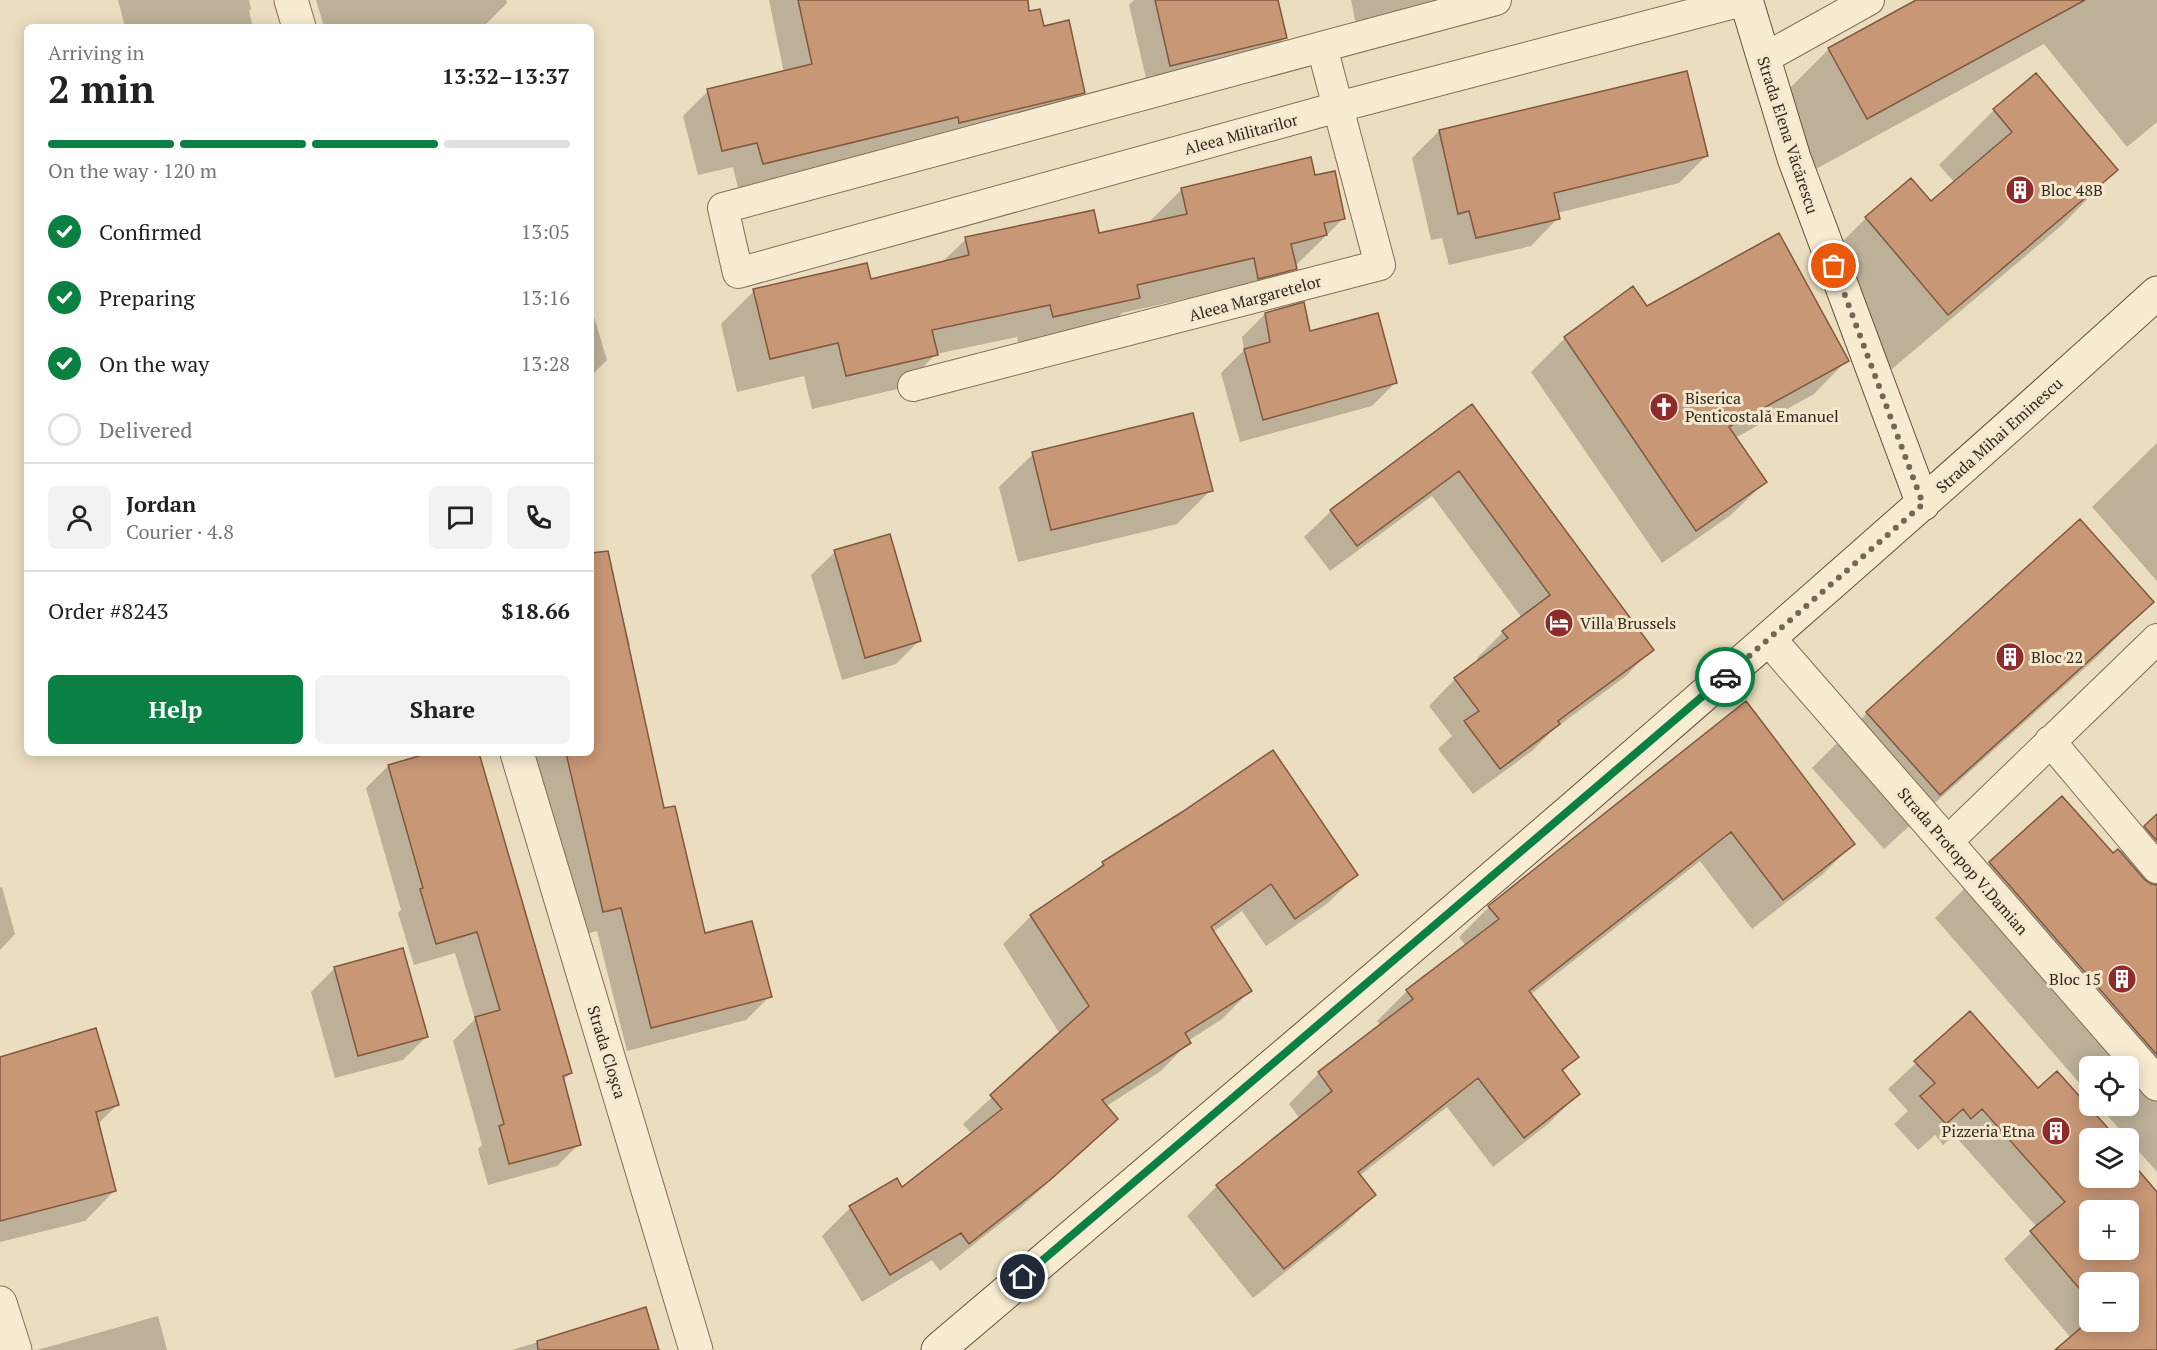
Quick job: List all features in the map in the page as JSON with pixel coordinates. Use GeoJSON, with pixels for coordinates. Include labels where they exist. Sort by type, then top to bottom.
{"type":"FeatureCollection","features":[{"type":"Feature","properties":{"kind":"street"},"geometry":{"type":"LineString","coordinates":[[291,0],[298,24]]}},
{"type":"Feature","properties":{"kind":"street","name":"Strada Elena Văcărescu"},"geometry":{"type":"LineString","coordinates":[[1746,0],[1794,158],[1923,504]]}},
{"type":"Feature","properties":{"kind":"street","name":"Strada Mihai Eminescu"},"geometry":{"type":"LineString","coordinates":[[938,1350],[1769,639],[2157,293]]}},
{"type":"Feature","properties":{"kind":"street","name":"Strada Protopop V.Damian"},"geometry":{"type":"LineString","coordinates":[[1769,639],[2157,1084]]}},
{"type":"Feature","properties":{"kind":"street","name":"Strada Cloșca"},"geometry":{"type":"LineString","coordinates":[[518,756],[696,1350]]}},
{"type":"Feature","properties":{"kind":"street"},"geometry":{"type":"LineString","coordinates":[[0,1303],[15,1350]]}},
{"type":"Feature","properties":{"kind":"lane"},"geometry":{"type":"LineString","coordinates":[[1322,47],[1496,0]]}},
{"type":"Feature","properties":{"kind":"lane","name":"Aleea Militarilor"},"geometry":{"type":"LineString","coordinates":[[1322,47],[723,208],[738,273],[1338,107],[1746,0]]}},
{"type":"Feature","properties":{"kind":"lane"},"geometry":{"type":"LineString","coordinates":[[1763,59],[1869,0]]}},
{"type":"Feature","properties":{"kind":"lane","name":"Aleea Margaretelor"},"geometry":{"type":"LineString","coordinates":[[913,386],[1380,266],[1322,47]]}},
{"type":"Feature","properties":{"kind":"lane"},"geometry":{"type":"LineString","coordinates":[[1947,842],[2157,639]]}},
{"type":"Feature","properties":{"kind":"lane"},"geometry":{"type":"LineString","coordinates":[[2050,741],[2157,868]]}},
{"type":"Feature","properties":{"kind":"building"},"geometry":{"type":"Polygon","coordinates":[[[798,0],[1028,0],[1029,11],[1040,9],[1044,26],[1069,20],[1085,93],[959,123],[958,117],[763,164],[757,143],[722,151],[707,89],[812,64],[798,0]]]}},
{"type":"Feature","properties":{"kind":"building"},"geometry":{"type":"Polygon","coordinates":[[[1155,0],[1278,0],[1287,38],[1170,66],[1155,0]]]}},
{"type":"Feature","properties":{"kind":"building"},"geometry":{"type":"Polygon","coordinates":[[[1916,0],[2085,0],[1867,119],[1828,48],[1916,0]]]}},
{"type":"Feature","properties":{"kind":"building"},"geometry":{"type":"Polygon","coordinates":[[[1687,71],[1708,156],[1554,193],[1560,219],[1476,238],[1469,211],[1458,214],[1439,130],[1687,71]]]}},
{"type":"Feature","properties":{"kind":"building","name":"Bloc 48B"},"geometry":{"type":"Polygon","coordinates":[[[2036,73],[2118,170],[1948,315],[1865,217],[1911,178],[1931,201],[2012,132],[1993,109],[2036,73]]]}},
{"type":"Feature","properties":{"kind":"building"},"geometry":{"type":"Polygon","coordinates":[[[1311,157],[1315,175],[1335,171],[1345,219],[1324,223],[1327,235],[1291,244],[1297,269],[1258,279],[1254,258],[1137,285],[1140,298],[1053,317],[1050,305],[932,330],[938,355],[846,376],[838,343],[770,359],[753,289],[867,263],[871,279],[969,255],[965,237],[1094,210],[1099,233],[1187,214],[1181,188],[1311,157]]]}},
{"type":"Feature","properties":{"kind":"building"},"geometry":{"type":"Polygon","coordinates":[[[1779,233],[1849,361],[1729,427],[1767,482],[1696,531],[1564,337],[1633,286],[1647,306],[1779,233]]]}},
{"type":"Feature","properties":{"kind":"building"},"geometry":{"type":"Polygon","coordinates":[[[1304,302],[1310,331],[1378,313],[1397,383],[1263,420],[1244,349],[1270,342],[1265,313],[1304,302]]]}},
{"type":"Feature","properties":{"kind":"building"},"geometry":{"type":"Polygon","coordinates":[[[1472,404],[1654,650],[1558,721],[1560,724],[1500,769],[1464,721],[1479,711],[1454,678],[1508,638],[1502,631],[1550,595],[1459,471],[1357,546],[1330,510],[1472,404]]]}},
{"type":"Feature","properties":{"kind":"building"},"geometry":{"type":"Polygon","coordinates":[[[1193,413],[1213,491],[1051,530],[1032,452],[1193,413]]]}},
{"type":"Feature","properties":{"kind":"building","name":"Bloc 22"},"geometry":{"type":"Polygon","coordinates":[[[2080,519],[2154,602],[1940,795],[1866,712],[2080,519]]]}},
{"type":"Feature","properties":{"kind":"building"},"geometry":{"type":"Polygon","coordinates":[[[890,534],[921,641],[865,658],[834,550],[890,534]]]}},
{"type":"Feature","properties":{"kind":"building"},"geometry":{"type":"Polygon","coordinates":[[[608,551],[664,808],[675,806],[705,933],[752,921],[772,997],[651,1028],[621,908],[603,912],[567,756],[594,756],[594,553],[608,551]]]}},
{"type":"Feature","properties":{"kind":"building"},"geometry":{"type":"Polygon","coordinates":[[[1746,701],[1855,844],[1783,900],[1731,832],[1529,991],[1579,1057],[1562,1070],[1580,1094],[1524,1138],[1478,1078],[1358,1172],[1376,1195],[1284,1269],[1216,1185],[1332,1091],[1318,1072],[1413,999],[1406,990],[1499,919],[1488,906],[1746,701]]]}},
{"type":"Feature","properties":{"kind":"building"},"geometry":{"type":"Polygon","coordinates":[[[1273,750],[1358,875],[1295,919],[1271,884],[1211,927],[1252,991],[1185,1033],[1191,1043],[1102,1100],[1118,1119],[1050,1180],[969,1244],[961,1233],[890,1275],[849,1206],[897,1178],[902,1187],[1002,1109],[990,1095],[1089,1006],[1030,915],[1104,865],[1102,862],[1182,812],[1273,750]]]}},
{"type":"Feature","properties":{"kind":"building"},"geometry":{"type":"Polygon","coordinates":[[[419,756],[480,756],[572,1073],[563,1076],[581,1145],[509,1164],[499,1126],[504,1124],[475,1017],[500,1010],[477,932],[436,944],[420,889],[423,888],[388,765],[419,756]]]}},
{"type":"Feature","properties":{"kind":"building","name":"Bloc 15"},"geometry":{"type":"Polygon","coordinates":[[[2062,796],[2113,853],[2118,849],[2144,879],[2157,885],[2157,1055],[1989,862],[2062,796]]]}},
{"type":"Feature","properties":{"kind":"building"},"geometry":{"type":"Polygon","coordinates":[[[2157,814],[2157,841],[2144,826],[2157,814]]]}},
{"type":"Feature","properties":{"kind":"building"},"geometry":{"type":"Polygon","coordinates":[[[403,948],[428,1037],[358,1056],[334,967],[403,948]]]}},
{"type":"Feature","properties":{"kind":"building"},"geometry":{"type":"Polygon","coordinates":[[[1970,1011],[2038,1088],[2057,1071],[2079,1096],[2079,1116],[2097,1116],[2108,1128],[2079,1128],[2079,1188],[2139,1188],[2139,1171],[2157,1192],[2157,1350],[2055,1350],[2079,1329],[2079,1332],[2139,1332],[2139,1272],[2079,1272],[2079,1288],[2030,1231],[2065,1202],[1982,1109],[1971,1119],[1963,1109],[1946,1124],[1920,1096],[1935,1083],[1914,1061],[1970,1011]]]}},
{"type":"Feature","properties":{"kind":"building"},"geometry":{"type":"Polygon","coordinates":[[[96,1028],[119,1105],[96,1112],[116,1191],[0,1221],[0,1057],[96,1028]]]}},
{"type":"Feature","properties":{"kind":"building"},"geometry":{"type":"Polygon","coordinates":[[[646,1307],[659,1350],[538,1350],[537,1341],[646,1307]]]}},
{"type":"Feature","properties":{"kind":"way so far"},"geometry":{"type":"LineString","coordinates":[[1725,677],[1923,504],[1834,266]]}},
{"type":"Feature","properties":{"kind":"place","name":"Bloc 48B"},"geometry":{"type":"Point","coordinates":[2020,190]}},
{"type":"Feature","properties":{"kind":"place","name":"Biserica Penticostală Emanuel"},"geometry":{"type":"Point","coordinates":[1664,407]}},
{"type":"Feature","properties":{"kind":"place","name":"Villa Brussels"},"geometry":{"type":"Point","coordinates":[1559,623]}},
{"type":"Feature","properties":{"kind":"place","name":"Bloc 22"},"geometry":{"type":"Point","coordinates":[2010,657]}},
{"type":"Feature","properties":{"kind":"place","name":"Bloc 15"},"geometry":{"type":"Point","coordinates":[2122,979]}},
{"type":"Feature","properties":{"kind":"place","name":"Pizzeria Etna"},"geometry":{"type":"Point","coordinates":[2056,1131]}},
{"type":"Feature","properties":{"kind":"route"},"geometry":{"type":"LineString","coordinates":[[1023,1277],[1725,677]]}}]}
